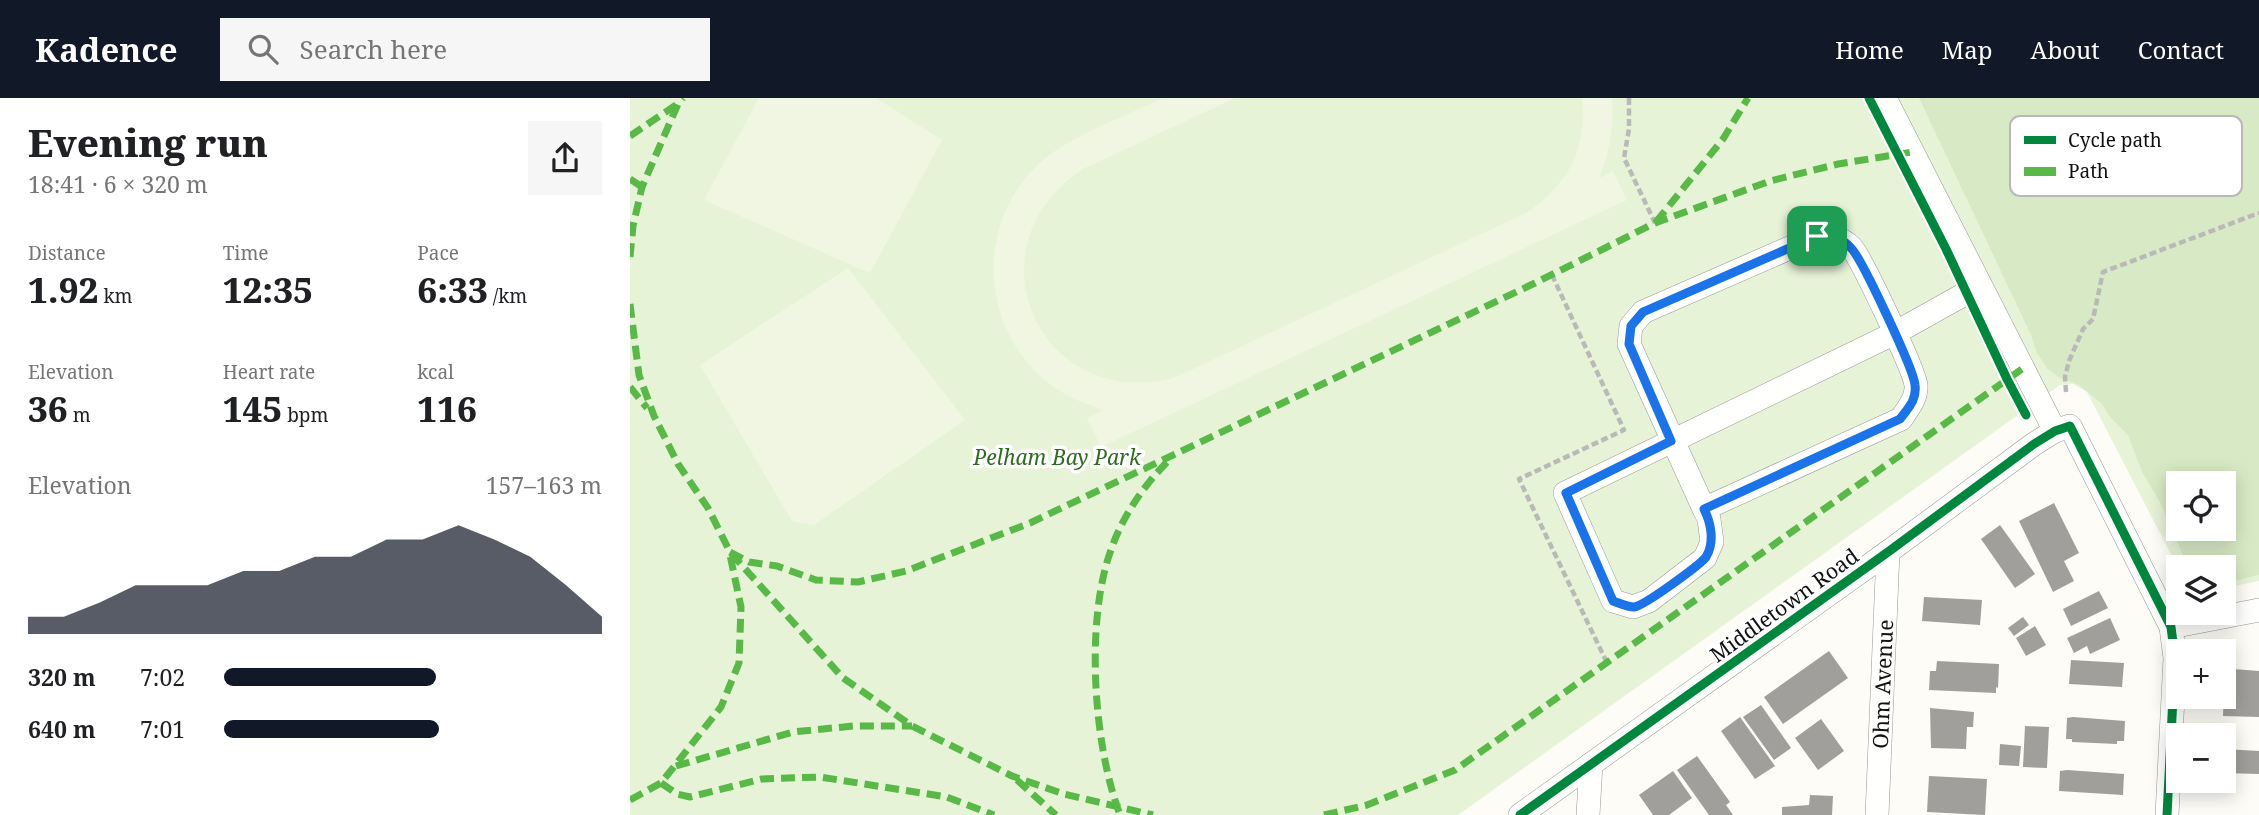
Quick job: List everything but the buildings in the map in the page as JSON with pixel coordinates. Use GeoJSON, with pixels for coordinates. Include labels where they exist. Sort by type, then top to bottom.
{"type":"FeatureCollection","features":[{"type":"Feature","properties":{"kind":"street"},"geometry":{"type":"LineString","coordinates":[[1885,98],[1979,286],[2062,429],[2171,627],[2175,658],[2167,815]]}},
{"type":"Feature","properties":{"kind":"street"},"geometry":{"type":"LineString","coordinates":[[1704,509],[1900,419],[1914,401],[1916,385],[1895,333],[1853,249],[1835,236],[1817,236],[1643,312],[1631,326],[1629,344],[1671,441],[1704,509],[1709,519],[1712,542],[1705,558],[1649,601],[1633,607],[1613,601],[1566,493],[1671,441],[1895,333],[1979,286]]}},
{"type":"Feature","properties":{"kind":"street","name":"Middletown Road"},"geometry":{"type":"LineString","coordinates":[[1520,815],[2062,429]]}},
{"type":"Feature","properties":{"kind":"street","name":"Ohm Avenue"},"geometry":{"type":"LineString","coordinates":[[1877,815],[1888,552]]}},
{"type":"Feature","properties":{"kind":"street"},"geometry":{"type":"LineString","coordinates":[[2171,627],[2259,610]]}},
{"type":"Feature","properties":{"kind":"street"},"geometry":{"type":"LineString","coordinates":[[1588,815],[1591,764]]}},
{"type":"Feature","properties":{"kind":"path"},"geometry":{"type":"LineString","coordinates":[[1629,98],[1629,128],[1624,158],[1655,223]]}},
{"type":"Feature","properties":{"kind":"path"},"geometry":{"type":"LineString","coordinates":[[2066,392],[2065,377],[2069,361],[2082,329],[2093,318],[2103,272],[2259,213]]}},
{"type":"Feature","properties":{"kind":"green space","name":"Pelham Bay Park"},"geometry":{"type":"Polygon","coordinates":[[[630,98],[2259,98],[2259,581],[2236,586],[2236,555],[2171,555],[2087,392],[2073,384],[2060,385],[1458,815],[630,815],[630,98]]]}},
{"type":"Feature","properties":{"kind":"green space"},"geometry":{"type":"Polygon","coordinates":[[[759,98],[876,98],[942,140],[870,273],[704,200],[759,98]]]}},
{"type":"Feature","properties":{"kind":"green space"},"geometry":{"type":"Polygon","coordinates":[[[1163,98],[1235,98],[1083,169],[1047,202],[1028,239],[1024,278],[1034,316],[1055,347],[1086,371],[1126,382],[1174,378],[1528,212],[1554,189],[1572,163],[1581,133],[1582,98],[1612,98],[1610,138],[1599,178],[1613,171],[1627,200],[1101,447],[1087,418],[1103,410],[1066,395],[1050,384],[1016,348],[1003,321],[996,294],[994,265],[997,237],[1006,209],[1021,184],[1041,162],[1082,135],[1163,98]]]}},
{"type":"Feature","properties":{"kind":"green space"},"geometry":{"type":"Polygon","coordinates":[[[1919,98],[2259,98],[2259,575],[2236,580],[2236,555],[2183,555],[2177,541],[2236,541],[2236,471],[2166,471],[2166,516],[2142,472],[2128,435],[2101,403],[2079,385],[2058,377],[2047,368],[2037,353],[2031,335],[1919,98]]]}},
{"type":"Feature","properties":{"kind":"green space"},"geometry":{"type":"Polygon","coordinates":[[[848,268],[965,420],[814,525],[792,521],[700,365],[848,268]]]}},
{"type":"Feature","properties":{"kind":"marked path"},"geometry":{"type":"LineString","coordinates":[[630,257],[633,226],[642,187],[683,98]]}},
{"type":"Feature","properties":{"kind":"marked path"},"geometry":{"type":"LineString","coordinates":[[1656,222],[1723,139],[1748,98]]}},
{"type":"Feature","properties":{"kind":"marked path"},"geometry":{"type":"LineString","coordinates":[[630,136],[676,105]]}},
{"type":"Feature","properties":{"kind":"marked path"},"geometry":{"type":"LineString","coordinates":[[730,552],[749,562],[777,566],[816,580],[858,582],[906,571],[1030,523],[1535,283],[1655,223],[1770,181],[1838,164],[1912,152]]}},
{"type":"Feature","properties":{"kind":"marked path"},"geometry":{"type":"LineString","coordinates":[[630,179],[642,187]]}},
{"type":"Feature","properties":{"kind":"marked path"},"geometry":{"type":"LineString","coordinates":[[630,304],[639,375],[654,416],[678,464],[708,508],[730,552],[843,678],[912,726],[1012,776],[1064,794],[1153,815]]}},
{"type":"Feature","properties":{"kind":"marked path"},"geometry":{"type":"LineString","coordinates":[[1324,815],[1367,805],[1455,770],[2022,369]]}},
{"type":"Feature","properties":{"kind":"marked path"},"geometry":{"type":"LineString","coordinates":[[630,387],[647,408]]}},
{"type":"Feature","properties":{"kind":"marked path"},"geometry":{"type":"LineString","coordinates":[[1119,812],[1110,783],[1098,716],[1095,643],[1098,608],[1103,576],[1122,523],[1142,491],[1167,462]]}},
{"type":"Feature","properties":{"kind":"marked path"},"geometry":{"type":"LineString","coordinates":[[630,800],[661,783],[721,707],[739,663],[741,607],[730,555]]}},
{"type":"Feature","properties":{"kind":"marked path"},"geometry":{"type":"LineString","coordinates":[[676,766],[793,732],[853,726],[912,726]]}},
{"type":"Feature","properties":{"kind":"marked path"},"geometry":{"type":"LineString","coordinates":[[661,783],[677,794],[690,797],[762,779],[820,777],[947,797],[994,815]]}},
{"type":"Feature","properties":{"kind":"marked path"},"geometry":{"type":"LineString","coordinates":[[1017,780],[1056,815]]}},
{"type":"Feature","properties":{"kind":"cycle path"},"geometry":{"type":"LineString","coordinates":[[1869,98],[2026,415]]}},
{"type":"Feature","properties":{"kind":"cycle path"},"geometry":{"type":"LineString","coordinates":[[1520,815],[1888,552],[2034,444],[2055,431],[2070,426],[2171,627],[2175,658],[2167,815]]}},
{"type":"Feature","properties":{"kind":"route"},"geometry":{"type":"LineString","coordinates":[[1817,236],[1835,236],[1853,249],[1895,333],[1916,385],[1914,401],[1900,419],[1704,509],[1709,519],[1712,542],[1705,558],[1649,601],[1633,607],[1613,601],[1566,493],[1671,441],[1629,344],[1631,326],[1643,312],[1817,236]]}}]}
